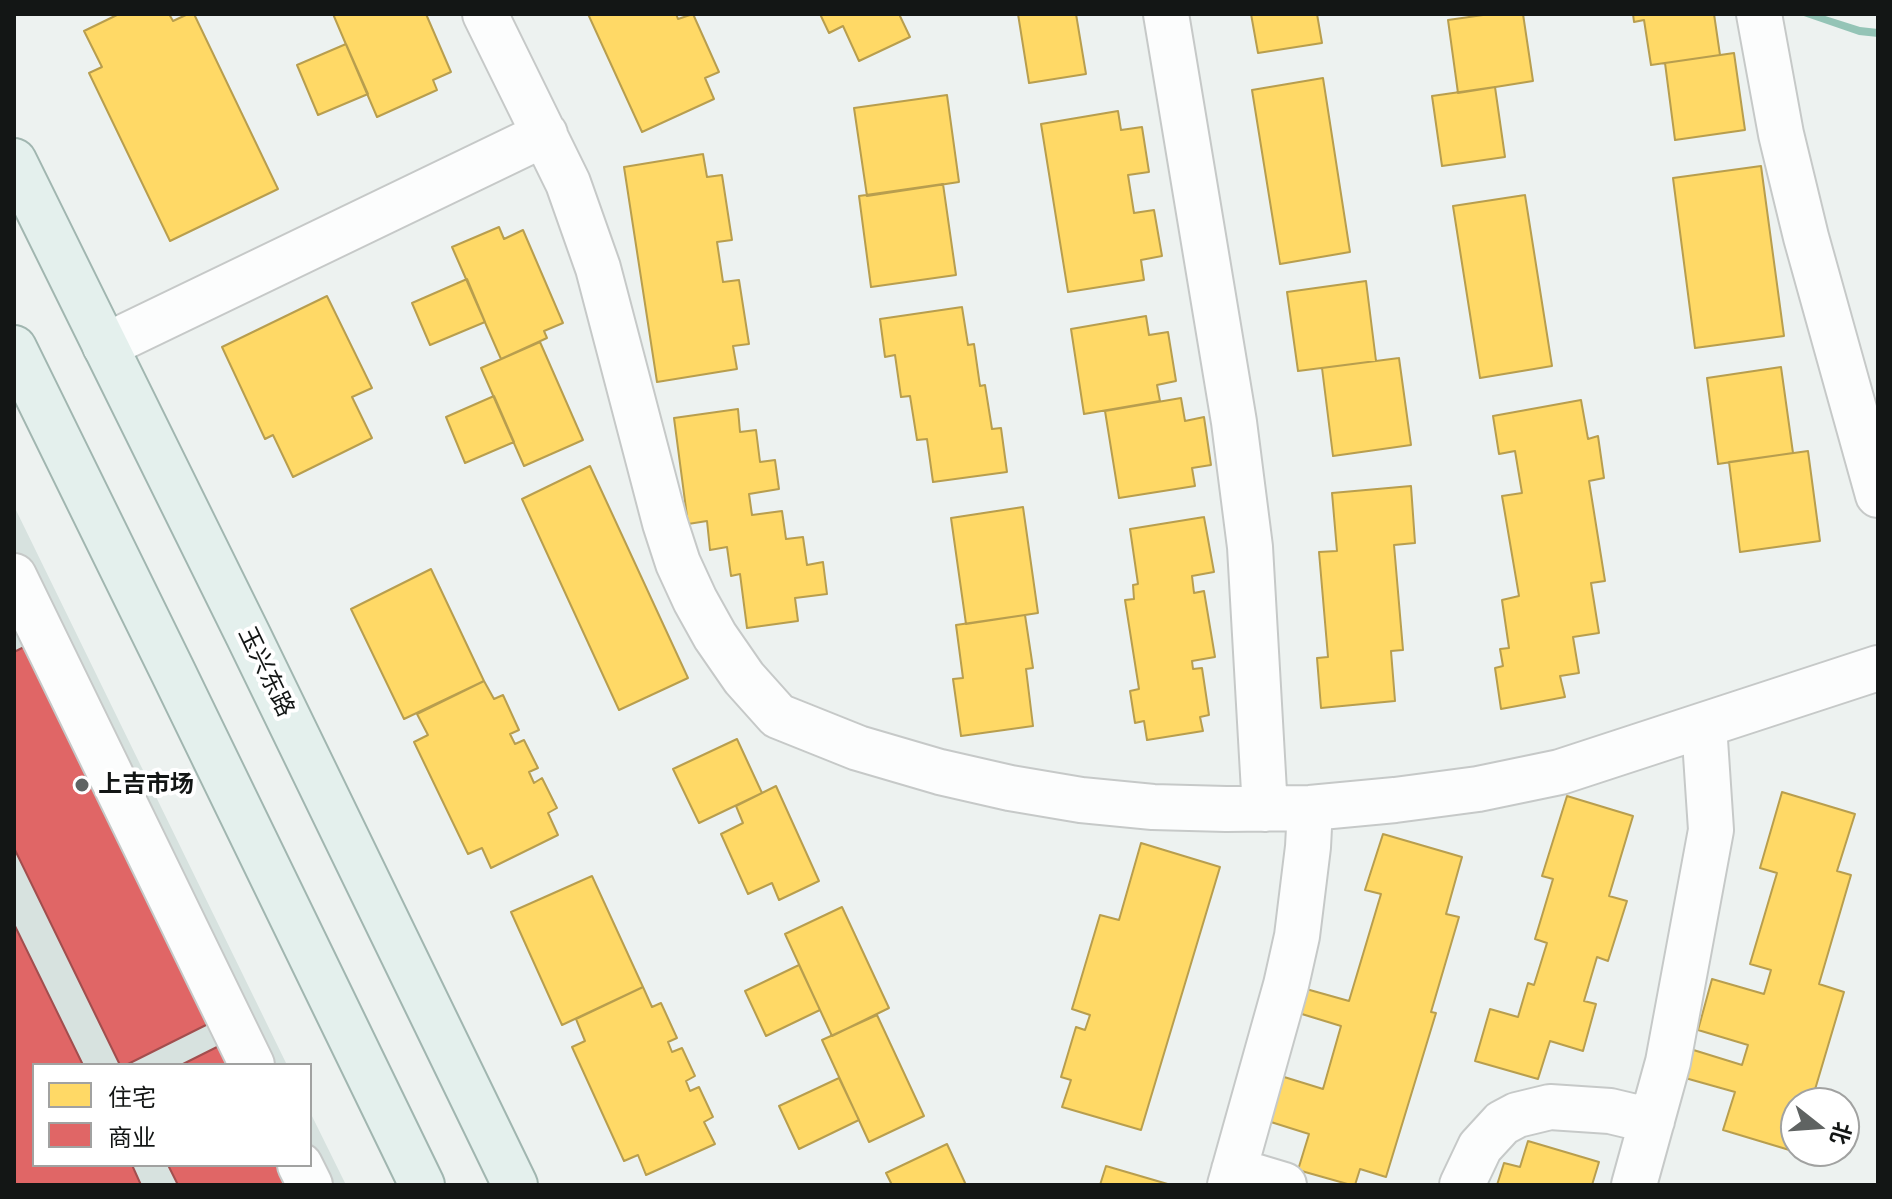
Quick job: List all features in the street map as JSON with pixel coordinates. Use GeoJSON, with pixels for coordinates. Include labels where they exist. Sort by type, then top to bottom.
{"type":"FeatureCollection","features":[{"type":"Feature","properties":{"kind":"main road","name":"玉兴东路"},"geometry":{"type":"LineString","coordinates":[[14,161],[515,1185]]}},
{"type":"Feature","properties":{"kind":"main road"},"geometry":{"type":"LineString","coordinates":[[14,348],[422,1185]]}},
{"type":"Feature","properties":{"kind":"lane"},"geometry":{"type":"LineString","coordinates":[[485,14],[568,183],[598,268],[678,563],[715,636],[744,678],[778,716],[858,748],[1010,788],[1081,800],[1153,807],[1310,808],[1464,791],[1560,772],[1878,668]]}},
{"type":"Feature","properties":{"kind":"lane"},"geometry":{"type":"LineString","coordinates":[[1166,14],[1234,422],[1250,547],[1265,809]]}},
{"type":"Feature","properties":{"kind":"lane"},"geometry":{"type":"LineString","coordinates":[[1759,14],[1795,193],[1878,495]]}},
{"type":"Feature","properties":{"kind":"lane"},"geometry":{"type":"LineString","coordinates":[[105,346],[545,134]]}},
{"type":"Feature","properties":{"kind":"lane"},"geometry":{"type":"LineString","coordinates":[[14,576],[251,1063]]}},
{"type":"Feature","properties":{"kind":"lane"},"geometry":{"type":"LineString","coordinates":[[1634,1185],[1668,1062],[1711,830],[1704,725]]}},
{"type":"Feature","properties":{"kind":"lane"},"geometry":{"type":"LineString","coordinates":[[1284,1185],[1232,1178],[1297,936],[1310,808]]}},
{"type":"Feature","properties":{"kind":"lane"},"geometry":{"type":"LineString","coordinates":[[1462,1185],[1480,1147],[1502,1123],[1517,1115],[1550,1107],[1610,1111],[1652,1121]]}},
{"type":"Feature","properties":{"kind":"lane"},"geometry":{"type":"LineString","coordinates":[[301,1167],[310,1185]]}},
{"type":"Feature","properties":{"kind":"shaded area"},"geometry":{"type":"Polygon","coordinates":[[[1798,14],[1819,14],[1860,27],[1878,29],[1878,37],[1859,35],[1798,14]]]}},
{"type":"Feature","properties":{"kind":"shaded area","name":"上吉市场"},"geometry":{"type":"Polygon","coordinates":[[[14,506],[286,1063],[32,1063],[32,1167],[312,1167],[312,1116],[346,1185],[14,1185],[14,506]]]}},
{"type":"Feature","properties":{"kind":"building: 住宅"},"geometry":{"type":"Polygon","coordinates":[[[119,14],[169,14],[173,21],[194,14],[278,189],[170,241],[89,73],[102,67],[84,31],[119,14]]]}},
{"type":"Feature","properties":{"kind":"building: 住宅"},"geometry":{"type":"Polygon","coordinates":[[[333,14],[426,14],[451,72],[433,80],[437,90],[377,117],[333,14]]]}},
{"type":"Feature","properties":{"kind":"building: 住宅"},"geometry":{"type":"Polygon","coordinates":[[[588,14],[676,14],[678,19],[693,14],[719,72],[705,78],[714,99],[642,132],[588,14]]]}},
{"type":"Feature","properties":{"kind":"building: 住宅"},"geometry":{"type":"Polygon","coordinates":[[[820,14],[899,14],[910,37],[859,61],[843,26],[829,33],[820,14]]]}},
{"type":"Feature","properties":{"kind":"building: 住宅"},"geometry":{"type":"Polygon","coordinates":[[[1018,14],[1076,14],[1086,74],[1029,83],[1018,14]]]}},
{"type":"Feature","properties":{"kind":"building: 住宅"},"geometry":{"type":"Polygon","coordinates":[[[1251,14],[1317,14],[1322,43],[1258,53],[1251,14]]]}},
{"type":"Feature","properties":{"kind":"building: 住宅"},"geometry":{"type":"Polygon","coordinates":[[[1490,14],[1523,14],[1533,81],[1458,93],[1448,20],[1490,14]]]}},
{"type":"Feature","properties":{"kind":"building: 住宅"},"geometry":{"type":"Polygon","coordinates":[[[1633,14],[1714,14],[1720,55],[1651,65],[1644,20],[1634,22],[1633,14]]]}},
{"type":"Feature","properties":{"kind":"building: 住宅"},"geometry":{"type":"Polygon","coordinates":[[[346,44],[368,94],[318,115],[297,65],[346,44]]]}},
{"type":"Feature","properties":{"kind":"building: 住宅"},"geometry":{"type":"Polygon","coordinates":[[[1734,53],[1745,130],[1675,140],[1665,63],[1734,53]]]}},
{"type":"Feature","properties":{"kind":"building: 住宅"},"geometry":{"type":"Polygon","coordinates":[[[1323,78],[1350,252],[1280,264],[1252,90],[1323,78]]]}},
{"type":"Feature","properties":{"kind":"building: 住宅"},"geometry":{"type":"Polygon","coordinates":[[[1495,87],[1505,157],[1442,166],[1432,96],[1495,87]]]}},
{"type":"Feature","properties":{"kind":"building: 住宅"},"geometry":{"type":"Polygon","coordinates":[[[947,95],[959,182],[867,196],[854,108],[947,95]]]}},
{"type":"Feature","properties":{"kind":"building: 住宅"},"geometry":{"type":"Polygon","coordinates":[[[1118,111],[1121,130],[1142,127],[1149,172],[1128,175],[1134,213],[1154,210],[1162,256],[1141,260],[1144,280],[1068,292],[1041,124],[1118,111]]]}},
{"type":"Feature","properties":{"kind":"building: 住宅"},"geometry":{"type":"Polygon","coordinates":[[[703,154],[707,177],[722,175],[732,240],[717,242],[723,282],[739,280],[749,344],[733,346],[737,369],[657,382],[624,167],[703,154]]]}},
{"type":"Feature","properties":{"kind":"building: 住宅"},"geometry":{"type":"Polygon","coordinates":[[[1761,166],[1784,336],[1695,348],[1673,178],[1761,166]]]}},
{"type":"Feature","properties":{"kind":"building: 住宅"},"geometry":{"type":"Polygon","coordinates":[[[943,184],[956,275],[871,287],[859,196],[943,184]]]}},
{"type":"Feature","properties":{"kind":"building: 住宅"},"geometry":{"type":"Polygon","coordinates":[[[1525,195],[1552,366],[1480,378],[1453,206],[1525,195]]]}},
{"type":"Feature","properties":{"kind":"building: 住宅"},"geometry":{"type":"Polygon","coordinates":[[[499,227],[504,239],[523,230],[563,323],[544,331],[547,338],[501,359],[452,247],[499,227]]]}},
{"type":"Feature","properties":{"kind":"building: 住宅"},"geometry":{"type":"Polygon","coordinates":[[[467,279],[485,322],[430,345],[412,303],[467,279]]]}},
{"type":"Feature","properties":{"kind":"building: 住宅"},"geometry":{"type":"Polygon","coordinates":[[[1366,281],[1376,361],[1298,371],[1287,292],[1366,281]]]}},
{"type":"Feature","properties":{"kind":"building: 住宅"},"geometry":{"type":"Polygon","coordinates":[[[327,296],[372,388],[352,397],[372,438],[293,477],[273,435],[265,439],[222,347],[327,296]]]}},
{"type":"Feature","properties":{"kind":"building: 住宅"},"geometry":{"type":"Polygon","coordinates":[[[962,307],[968,345],[974,344],[980,386],[985,385],[992,429],[1001,428],[1007,472],[933,482],[927,439],[917,440],[910,396],[901,397],[895,355],[885,357],[880,319],[962,307]]]}},
{"type":"Feature","properties":{"kind":"building: 住宅"},"geometry":{"type":"Polygon","coordinates":[[[1146,316],[1149,335],[1168,332],[1176,381],[1157,385],[1160,401],[1084,414],[1071,329],[1146,316]]]}},
{"type":"Feature","properties":{"kind":"building: 住宅"},"geometry":{"type":"Polygon","coordinates":[[[540,342],[583,440],[524,466],[481,368],[540,342]]]}},
{"type":"Feature","properties":{"kind":"building: 住宅"},"geometry":{"type":"Polygon","coordinates":[[[1399,358],[1411,445],[1333,456],[1322,368],[1399,358]]]}},
{"type":"Feature","properties":{"kind":"building: 住宅"},"geometry":{"type":"Polygon","coordinates":[[[1781,367],[1793,453],[1718,464],[1707,378],[1781,367]]]}},
{"type":"Feature","properties":{"kind":"building: 住宅"},"geometry":{"type":"Polygon","coordinates":[[[494,396],[514,442],[465,463],[446,417],[494,396]]]}},
{"type":"Feature","properties":{"kind":"building: 住宅"},"geometry":{"type":"Polygon","coordinates":[[[1181,398],[1185,421],[1204,417],[1211,465],[1192,468],[1195,486],[1119,498],[1105,411],[1181,398]]]}},
{"type":"Feature","properties":{"kind":"building: 住宅"},"geometry":{"type":"Polygon","coordinates":[[[1581,400],[1588,439],[1598,436],[1604,478],[1589,481],[1605,581],[1591,583],[1599,633],[1573,637],[1579,673],[1560,676],[1565,697],[1501,709],[1495,668],[1503,666],[1500,649],[1509,648],[1502,600],[1519,596],[1502,496],[1522,493],[1515,451],[1499,454],[1493,416],[1581,400]]]}},
{"type":"Feature","properties":{"kind":"building: 住宅"},"geometry":{"type":"Polygon","coordinates":[[[738,409],[740,432],[756,430],[760,462],[775,460],[779,489],[749,494],[752,515],[782,511],[786,539],[803,537],[807,565],[823,562],[827,594],[795,598],[798,621],[747,628],[740,574],[731,576],[727,547],[710,550],[707,521],[688,524],[674,418],[738,409]]]}},
{"type":"Feature","properties":{"kind":"building: 住宅"},"geometry":{"type":"Polygon","coordinates":[[[1808,451],[1820,541],[1740,552],[1729,462],[1808,451]]]}},
{"type":"Feature","properties":{"kind":"building: 住宅"},"geometry":{"type":"Polygon","coordinates":[[[590,466],[688,678],[619,710],[522,499],[590,466]]]}},
{"type":"Feature","properties":{"kind":"building: 住宅"},"geometry":{"type":"Polygon","coordinates":[[[1411,486],[1415,543],[1394,545],[1403,650],[1391,651],[1395,701],[1321,708],[1317,658],[1328,657],[1319,552],[1337,551],[1332,493],[1411,486]]]}},
{"type":"Feature","properties":{"kind":"building: 住宅"},"geometry":{"type":"Polygon","coordinates":[[[1023,507],[1038,613],[966,624],[951,518],[1023,507]]]}},
{"type":"Feature","properties":{"kind":"building: 住宅"},"geometry":{"type":"Polygon","coordinates":[[[1204,517],[1214,572],[1192,576],[1194,593],[1204,591],[1215,657],[1192,661],[1193,669],[1202,668],[1209,715],[1200,717],[1203,731],[1147,740],[1144,721],[1135,723],[1130,691],[1139,689],[1125,600],[1134,599],[1133,585],[1138,584],[1130,529],[1204,517]]]}},
{"type":"Feature","properties":{"kind":"building: 住宅"},"geometry":{"type":"Polygon","coordinates":[[[431,569],[484,681],[404,719],[351,609],[431,569]]]}},
{"type":"Feature","properties":{"kind":"building: 住宅"},"geometry":{"type":"Polygon","coordinates":[[[1025,615],[1033,668],[1026,669],[1033,726],[961,736],[953,679],[963,678],[956,625],[1025,615]]]}},
{"type":"Feature","properties":{"kind":"building: 住宅"},"geometry":{"type":"Polygon","coordinates":[[[484,681],[494,699],[503,695],[519,730],[510,734],[515,744],[524,740],[538,768],[529,772],[534,783],[542,778],[557,808],[548,813],[558,835],[491,868],[482,848],[468,854],[414,742],[428,735],[417,714],[484,681]]]}},
{"type":"Feature","properties":{"kind":"building: 住宅"},"geometry":{"type":"Polygon","coordinates":[[[737,739],[762,793],[699,823],[673,769],[737,739]]]}},
{"type":"Feature","properties":{"kind":"building: 住宅"},"geometry":{"type":"Polygon","coordinates":[[[776,786],[819,881],[779,900],[772,883],[748,894],[721,834],[743,823],[736,806],[776,786]]]}},
{"type":"Feature","properties":{"kind":"building: 住宅"},"geometry":{"type":"Polygon","coordinates":[[[1782,792],[1855,814],[1837,871],[1851,875],[1819,984],[1844,992],[1816,1087],[1780,1087],[1780,1147],[1723,1130],[1735,1092],[1678,1076],[1687,1048],[1742,1065],[1748,1045],[1698,1030],[1712,979],[1764,994],[1771,970],[1750,964],[1777,873],[1760,868],[1782,792]]]}},
{"type":"Feature","properties":{"kind":"building: 住宅"},"geometry":{"type":"Polygon","coordinates":[[[1567,796],[1633,816],[1609,896],[1627,901],[1608,961],[1597,957],[1584,1001],[1596,1004],[1583,1051],[1550,1041],[1538,1079],[1475,1061],[1490,1009],[1518,1017],[1528,983],[1534,985],[1547,943],[1535,939],[1553,879],[1542,876],[1567,796]]]}},
{"type":"Feature","properties":{"kind":"building: 住宅"},"geometry":{"type":"Polygon","coordinates":[[[1383,834],[1462,857],[1446,914],[1459,917],[1431,1012],[1436,1013],[1386,1177],[1360,1169],[1355,1185],[1351,1185],[1298,1170],[1309,1134],[1255,1117],[1268,1072],[1323,1089],[1341,1026],[1292,1011],[1299,987],[1349,1001],[1381,894],[1365,890],[1383,834]]]}},
{"type":"Feature","properties":{"kind":"building: 住宅"},"geometry":{"type":"Polygon","coordinates":[[[1141,843],[1220,867],[1141,1130],[1062,1107],[1071,1080],[1061,1077],[1076,1027],[1085,1030],[1090,1015],[1072,1009],[1100,915],[1119,920],[1141,843]]]}},
{"type":"Feature","properties":{"kind":"building: 住宅"},"geometry":{"type":"Polygon","coordinates":[[[592,876],[643,987],[562,1025],[511,912],[592,876]]]}},
{"type":"Feature","properties":{"kind":"building: 住宅"},"geometry":{"type":"Polygon","coordinates":[[[842,907],[889,1008],[832,1036],[785,934],[842,907]]]}},
{"type":"Feature","properties":{"kind":"building: 住宅"},"geometry":{"type":"Polygon","coordinates":[[[799,965],[820,1010],[766,1036],[745,991],[799,965]]]}},
{"type":"Feature","properties":{"kind":"building: 住宅"},"geometry":{"type":"Polygon","coordinates":[[[643,987],[652,1007],[661,1003],[677,1038],[668,1042],[672,1052],[682,1048],[695,1076],[686,1081],[690,1091],[699,1087],[713,1117],[704,1122],[715,1144],[646,1175],[638,1155],[624,1161],[572,1047],[585,1041],[576,1019],[643,987]]]}},
{"type":"Feature","properties":{"kind":"building: 住宅"},"geometry":{"type":"Polygon","coordinates":[[[877,1015],[924,1116],[869,1142],[822,1040],[877,1015]]]}},
{"type":"Feature","properties":{"kind":"building: 住宅"},"geometry":{"type":"Polygon","coordinates":[[[839,1078],[859,1120],[799,1149],[779,1106],[839,1078]]]}},
{"type":"Feature","properties":{"kind":"building: 住宅"},"geometry":{"type":"Polygon","coordinates":[[[1528,1141],[1599,1162],[1592,1185],[1497,1185],[1504,1163],[1520,1167],[1528,1141]]]}},
{"type":"Feature","properties":{"kind":"building: 住宅"},"geometry":{"type":"Polygon","coordinates":[[[947,1144],[966,1185],[892,1185],[886,1173],[947,1144]]]}},
{"type":"Feature","properties":{"kind":"building: 住宅"},"geometry":{"type":"Polygon","coordinates":[[[1106,1166],[1171,1185],[1100,1185],[1106,1166]]]}},
{"type":"Feature","properties":{"kind":"building: 商业"},"geometry":{"type":"Polygon","coordinates":[[[32,643],[216,1020],[130,1063],[119,1063],[14,848],[14,652],[32,643]]]}},
{"type":"Feature","properties":{"kind":"building: 商业"},"geometry":{"type":"Polygon","coordinates":[[[14,924],[82,1063],[32,1063],[32,1167],[133,1167],[141,1185],[14,1185],[14,924]]]}},
{"type":"Feature","properties":{"kind":"building: 商业"},"geometry":{"type":"Polygon","coordinates":[[[227,1042],[237,1063],[185,1063],[227,1042]]]}},
{"type":"Feature","properties":{"kind":"building: 商业"},"geometry":{"type":"Polygon","coordinates":[[[169,1167],[288,1167],[296,1185],[178,1185],[169,1167]]]}},
{"type":"Feature","properties":{"kind":"place","name":"上吉市场"},"geometry":{"type":"Point","coordinates":[82,785]}}]}
